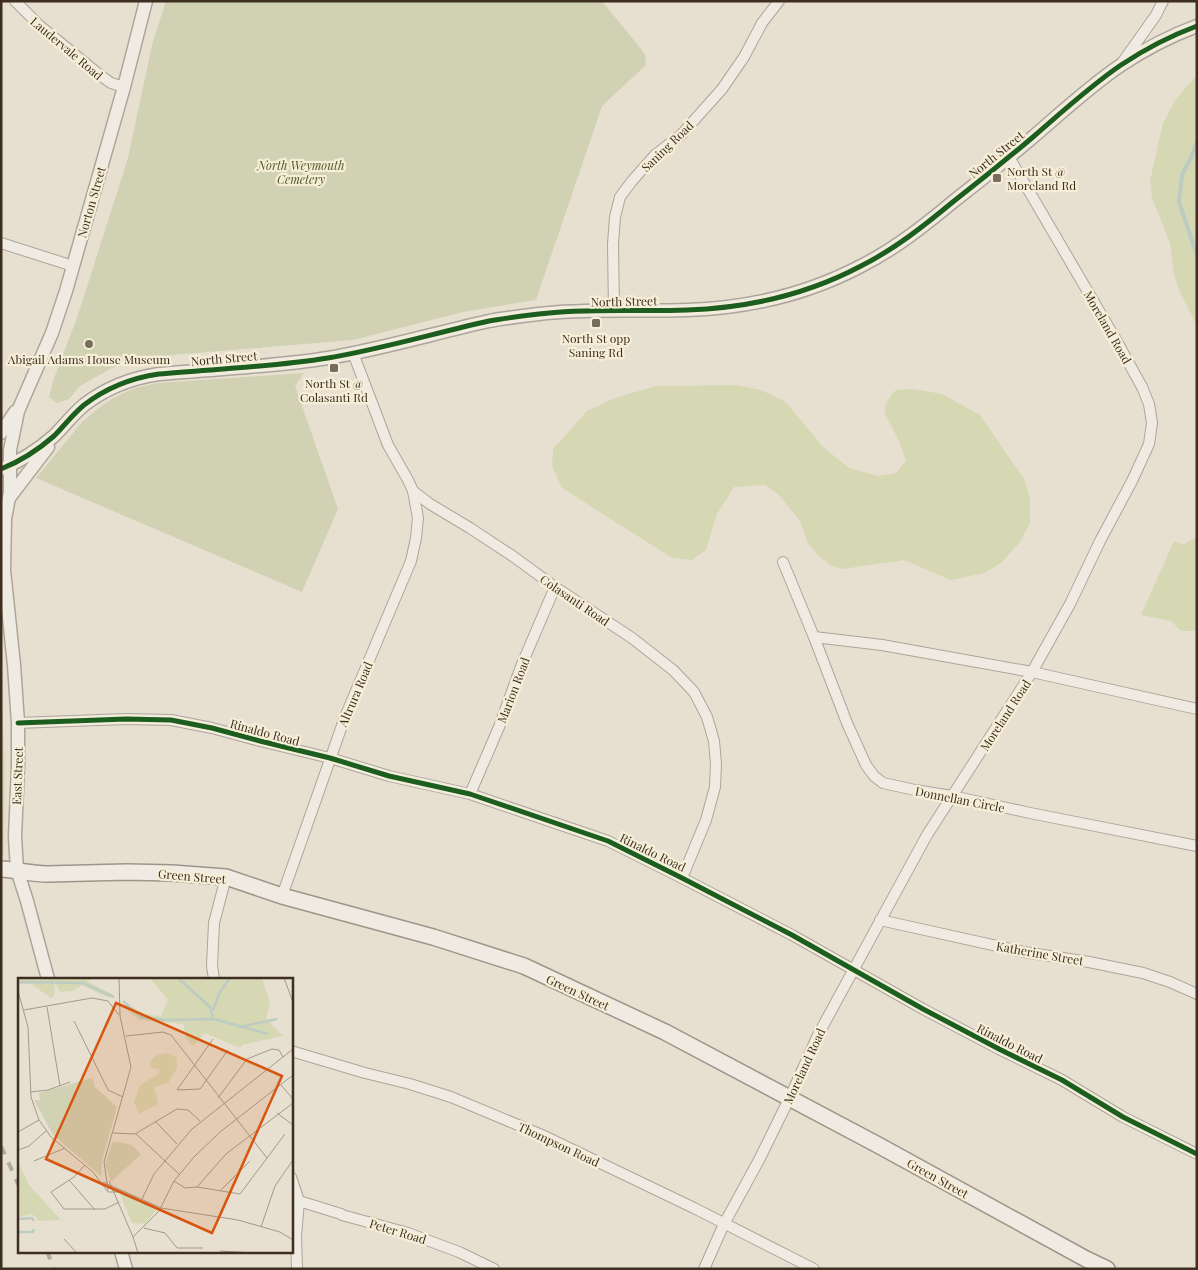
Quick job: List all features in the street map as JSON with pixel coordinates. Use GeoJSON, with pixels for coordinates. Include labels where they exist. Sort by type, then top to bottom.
{"type":"FeatureCollection","features":[{"type":"Feature","properties":{"kind":"main road","name":"Green Street"},"geometry":{"type":"LineString","coordinates":[[1,869],[36,874],[165,872],[226,877],[282,896],[433,937],[524,966],[664,1032],[790,1097],[1107,1269]]}},
{"type":"Feature","properties":{"kind":"street","name":"Laudervale Road"},"geometry":{"type":"LineString","coordinates":[[15,1],[40,26],[101,76],[111,83],[124,87]]}},
{"type":"Feature","properties":{"kind":"street","name":"Norton Street"},"geometry":{"type":"LineString","coordinates":[[5,503],[5,467],[14,426],[23,399],[52,333],[73,266],[124,87],[146,1]]}},
{"type":"Feature","properties":{"kind":"street","name":"Saning Road"},"geometry":{"type":"LineString","coordinates":[[614,310],[613,244],[615,217],[620,197],[655,155],[681,135],[722,89],[744,56],[762,23],[779,1]]}},
{"type":"Feature","properties":{"kind":"street"},"geometry":{"type":"LineString","coordinates":[[1121,65],[1156,15],[1163,1]]}},
{"type":"Feature","properties":{"kind":"street","name":"North Street"},"geometry":{"type":"LineString","coordinates":[[5,503],[78,410],[100,394],[143,376],[293,362],[353,353],[504,318],[547,313],[719,308],[778,298],[831,280],[892,249],[912,235],[1009,158],[1090,88],[1121,65],[1148,48],[1197,26]]}},
{"type":"Feature","properties":{"kind":"street","name":"Moreland Road"},"geometry":{"type":"LineString","coordinates":[[704,1269],[724,1224],[759,1160],[790,1097],[818,1034],[927,835],[1032,672],[1070,604],[1100,541],[1132,481],[1148,444],[1152,423],[1149,404],[1142,387],[1009,158]]}},
{"type":"Feature","properties":{"kind":"street"},"geometry":{"type":"LineString","coordinates":[[1,243],[73,266]]}},
{"type":"Feature","properties":{"kind":"street","name":"Colasanti Road"},"geometry":{"type":"LineString","coordinates":[[353,353],[388,445],[413,492],[470,528],[632,638],[673,670],[694,692],[707,718],[714,741],[716,764],[714,787],[706,820],[682,878]]}},
{"type":"Feature","properties":{"kind":"street","name":"Norton Street"},"geometry":{"type":"LineString","coordinates":[[1,432],[23,399]]}},
{"type":"Feature","properties":{"kind":"street","name":"North Street"},"geometry":{"type":"LineString","coordinates":[[5,467],[28,456],[65,425]]}},
{"type":"Feature","properties":{"kind":"street","name":"Altrura Road"},"geometry":{"type":"LineString","coordinates":[[282,896],[345,717],[411,561],[418,518],[413,492]]}},
{"type":"Feature","properties":{"kind":"street","name":"East Street"},"geometry":{"type":"LineString","coordinates":[[5,503],[2,568],[14,665],[18,723],[15,837],[17,870],[48,978]]}},
{"type":"Feature","properties":{"kind":"street","name":"Donnellan Circle"},"geometry":{"type":"LineString","coordinates":[[783,562],[847,723],[866,765],[874,776],[883,783],[1197,846]]}},
{"type":"Feature","properties":{"kind":"street","name":"Marion Road"},"geometry":{"type":"LineString","coordinates":[[470,794],[555,587]]}},
{"type":"Feature","properties":{"kind":"street"},"geometry":{"type":"LineString","coordinates":[[814,637],[882,644],[1032,672],[1197,709]]}},
{"type":"Feature","properties":{"kind":"street","name":"Rinaldo Road"},"geometry":{"type":"LineString","coordinates":[[18,723],[126,719],[171,720],[212,728],[330,758],[389,776],[470,794],[608,842],[792,935],[948,1022],[1062,1080],[1123,1117],[1197,1154]]}},
{"type":"Feature","properties":{"kind":"street"},"geometry":{"type":"LineString","coordinates":[[214,978],[212,966],[214,923],[226,877]]}},
{"type":"Feature","properties":{"kind":"street","name":"Katherine Street"},"geometry":{"type":"LineString","coordinates":[[880,920],[1024,952],[1143,973],[1197,994]]}},
{"type":"Feature","properties":{"kind":"street","name":"Thompson Road"},"geometry":{"type":"LineString","coordinates":[[292,1051],[451,1097],[542,1135],[694,1208],[814,1269]]}},
{"type":"Feature","properties":{"kind":"street"},"geometry":{"type":"LineString","coordinates":[[292,1181],[298,1202],[297,1269]]}},
{"type":"Feature","properties":{"kind":"street","name":"Peter Road"},"geometry":{"type":"LineString","coordinates":[[298,1202],[408,1232],[459,1252],[494,1269]]}},
{"type":"Feature","properties":{"kind":"street"},"geometry":{"type":"LineString","coordinates":[[121,1252],[126,1269]]}},
{"type":"Feature","properties":{"kind":"green space","name":"North Weymouth Cemetery"},"geometry":{"type":"Polygon","coordinates":[[[166,1],[602,1],[645,54],[646,65],[602,106],[536,300],[463,312],[353,340],[147,357],[121,363],[80,386],[69,399],[57,403],[49,397],[53,381],[78,315],[128,158],[152,45],[166,1]]]}},
{"type":"Feature","properties":{"kind":"green space"},"geometry":{"type":"Polygon","coordinates":[[[1197,75],[1197,326],[1178,288],[1170,243],[1152,198],[1150,181],[1163,123],[1176,99],[1197,75]]]}},
{"type":"Feature","properties":{"kind":"green space"},"geometry":{"type":"Polygon","coordinates":[[[304,373],[295,386],[338,509],[302,592],[36,478],[82,422],[113,398],[135,388],[158,383],[304,373]]]}},
{"type":"Feature","properties":{"kind":"green space"},"geometry":{"type":"Polygon","coordinates":[[[737,385],[761,390],[786,402],[822,446],[849,468],[878,476],[896,473],[906,461],[885,412],[890,397],[896,390],[913,389],[942,394],[980,415],[1024,479],[1030,498],[1030,524],[1019,543],[1001,563],[984,573],[951,580],[904,560],[843,569],[830,565],[808,544],[800,521],[778,494],[765,485],[734,487],[717,514],[706,550],[692,560],[672,558],[562,488],[552,466],[553,449],[587,411],[615,398],[656,386],[737,385]]]}},
{"type":"Feature","properties":{"kind":"green space"},"geometry":{"type":"Polygon","coordinates":[[[1197,538],[1197,631],[1181,631],[1171,621],[1141,615],[1174,541],[1184,545],[1186,542],[1197,538]]]}},
{"type":"Feature","properties":{"kind":"green space"},"geometry":{"type":"Polygon","coordinates":[[[1,687],[5,765],[4,855],[1,855],[1,687]]]}},
{"type":"Feature","properties":{"kind":"waterway"},"geometry":{"type":"LineString","coordinates":[[1197,141],[1182,175],[1179,202],[1197,255]]}},
{"type":"Feature","properties":{"kind":"railway"},"geometry":{"type":"LineString","coordinates":[[1,1146],[18,1184]]}},
{"type":"Feature","properties":{"kind":"railway"},"geometry":{"type":"LineString","coordinates":[[47,1252],[54,1269]]}},
{"type":"Feature","properties":{"kind":"cycle path"},"geometry":{"type":"LineString","coordinates":[[1,469],[22,459],[42,446],[92,399],[119,385],[149,376],[286,364],[328,358],[388,346],[489,321],[557,312],[710,309],[754,303],[798,292],[820,284],[861,266],[898,244],[994,169],[1110,73],[1148,48],[1197,26]]}},
{"type":"Feature","properties":{"kind":"cycle path"},"geometry":{"type":"LineString","coordinates":[[18,723],[126,719],[171,720],[212,728],[330,758],[389,776],[470,794],[608,841],[792,935],[923,1009],[1062,1080],[1123,1117],[1197,1154]]}},
{"type":"Feature","properties":{"kind":"place","name":"North St @ Moreland Rd"},"geometry":{"type":"Point","coordinates":[997,178]}},
{"type":"Feature","properties":{"kind":"place","name":"North St opp Saning Rd"},"geometry":{"type":"Point","coordinates":[596,323]}},
{"type":"Feature","properties":{"kind":"place","name":"Abigail Adams House Museum"},"geometry":{"type":"Point","coordinates":[89,344]}},
{"type":"Feature","properties":{"kind":"place","name":"North St @ Colasanti Rd"},"geometry":{"type":"Point","coordinates":[334,368]}}]}
